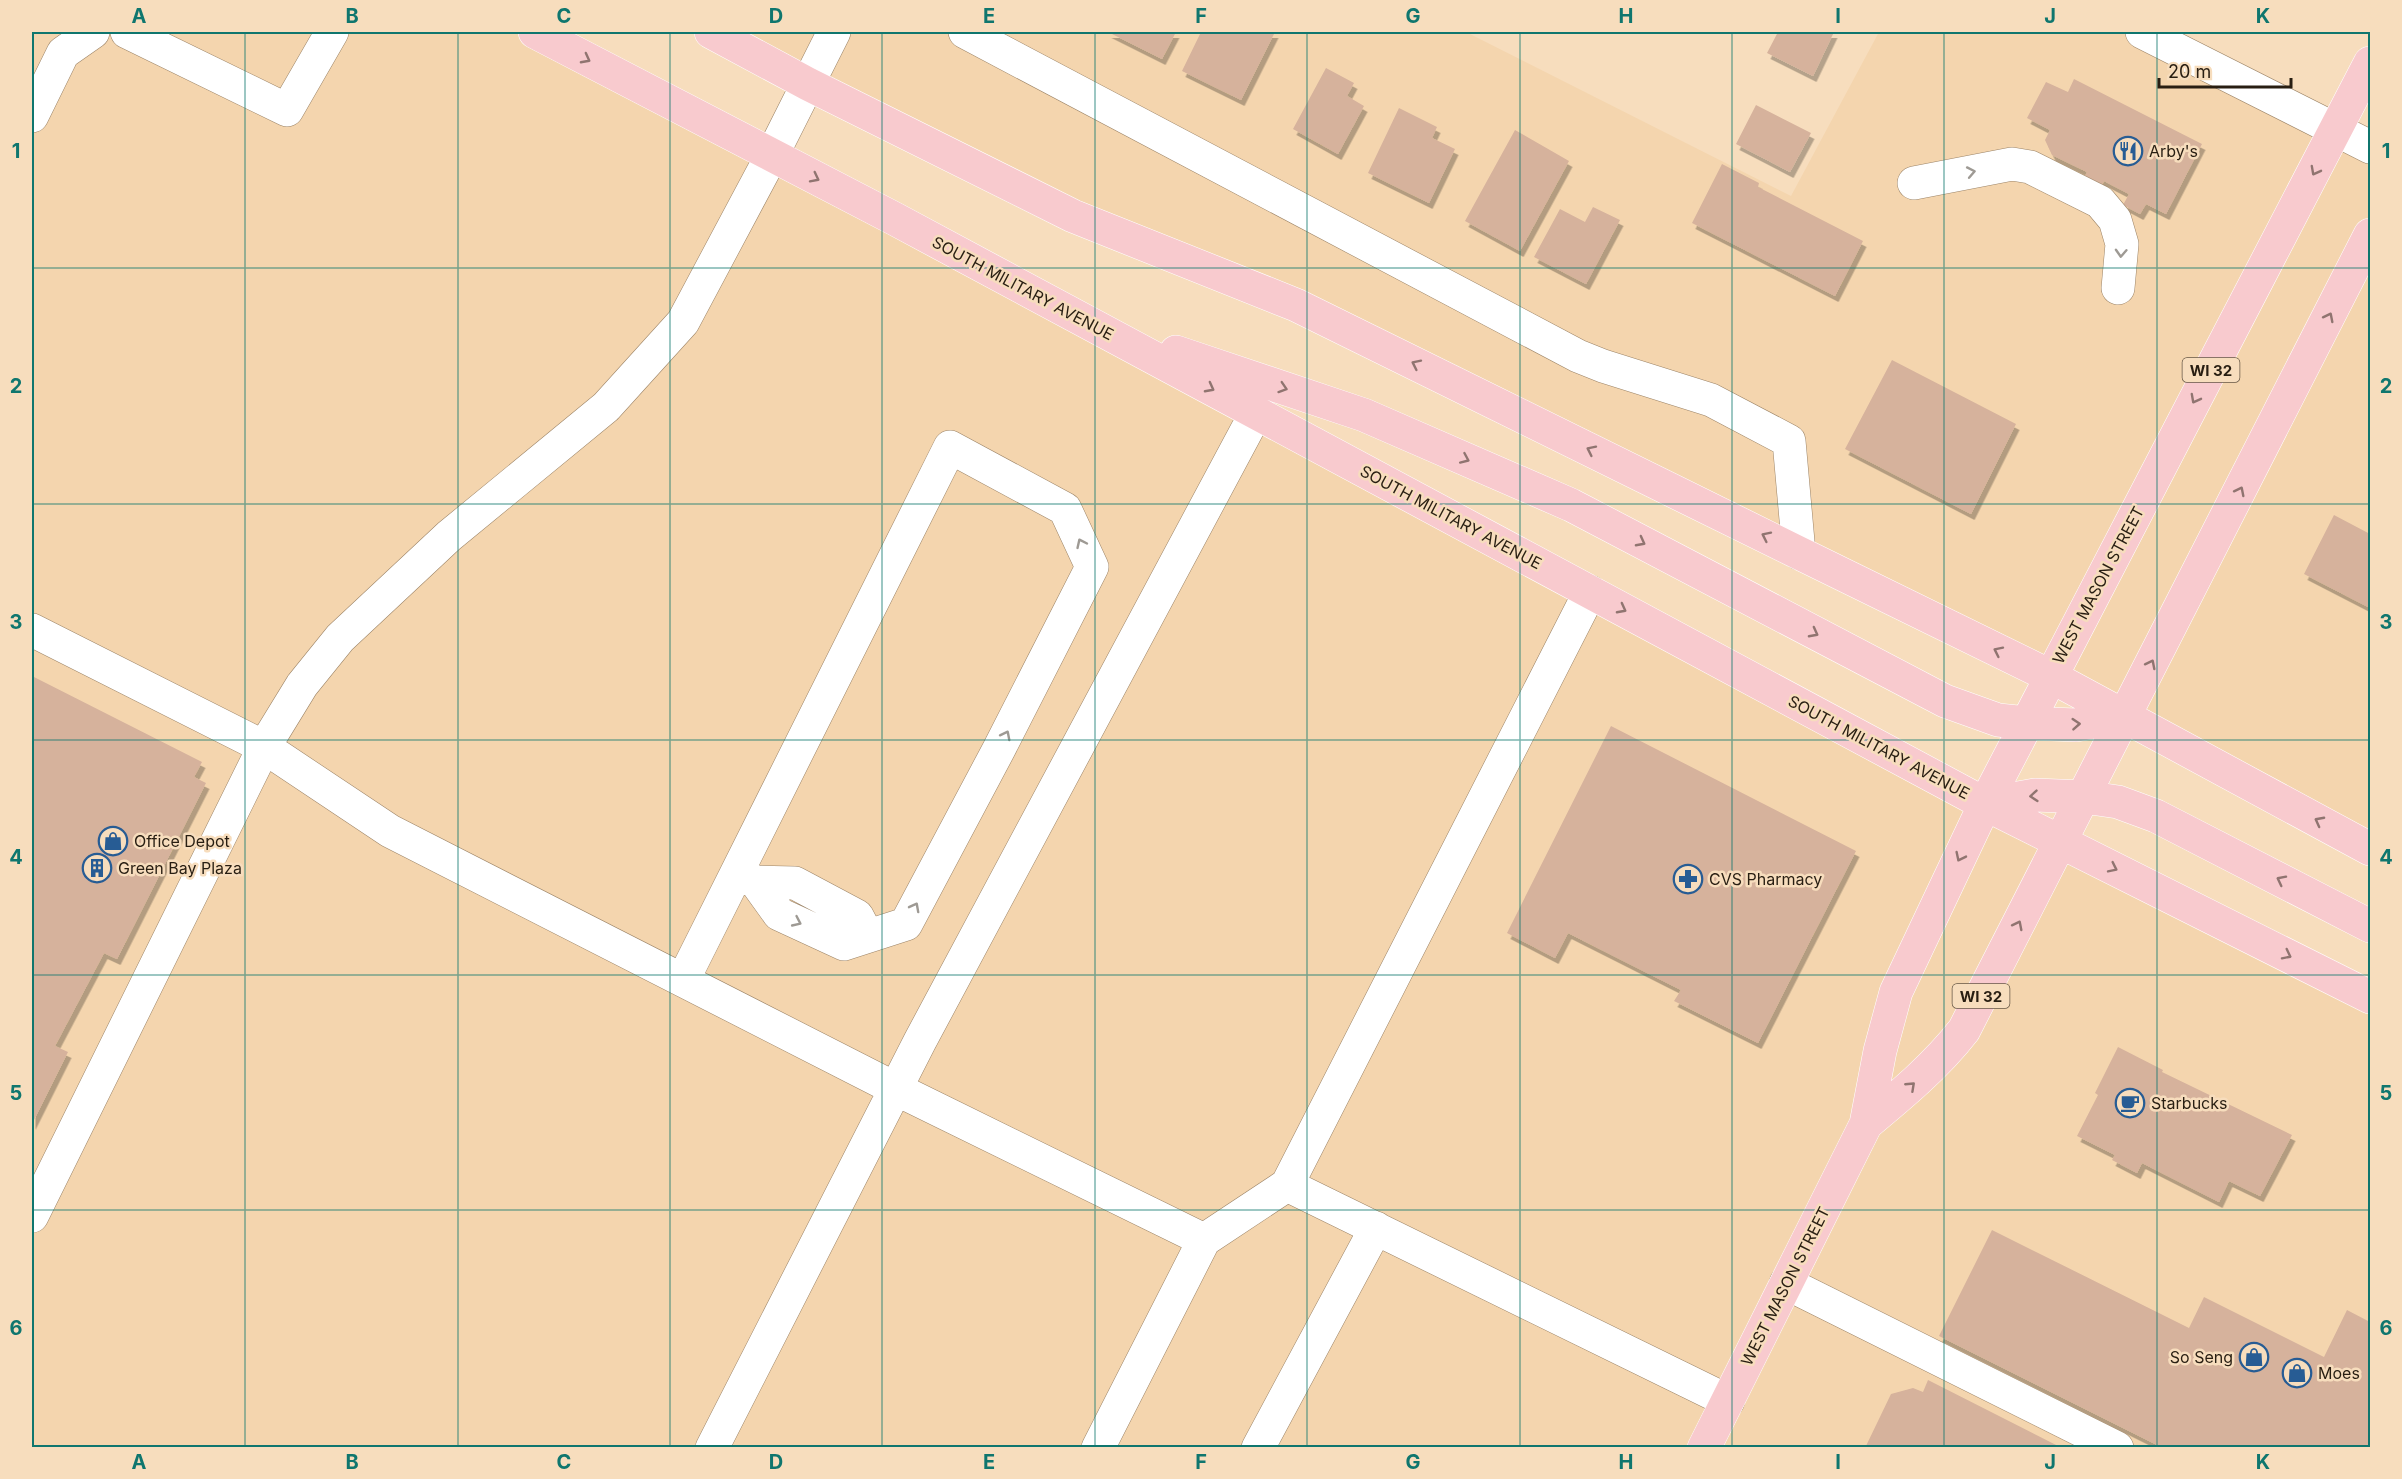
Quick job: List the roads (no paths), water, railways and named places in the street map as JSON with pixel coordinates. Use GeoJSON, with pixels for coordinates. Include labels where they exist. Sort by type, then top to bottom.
{"type":"FeatureCollection","features":[{"type":"Feature","properties":{"kind":"main road","name":"SOUTH MILITARY AVENUE"},"geometry":{"type":"LineString","coordinates":[[535,32],[1088,323],[1985,804],[2370,997]]}},
{"type":"Feature","properties":{"kind":"main road"},"geometry":{"type":"LineString","coordinates":[[711,32],[808,84],[1073,216],[1296,305],[2050,676],[2370,849]]}},
{"type":"Feature","properties":{"kind":"main road","name":"WEST MASON STREET"},"geometry":{"type":"LineString","coordinates":[[1704,1448],[1866,1124],[1880,1051],[1896,992],[1985,804],[2370,63]]}},
{"type":"Feature","properties":{"kind":"main road","name":"WEST MASON STREET"},"geometry":{"type":"LineString","coordinates":[[1866,1124],[1911,1086],[1951,1047],[1964,1030],[2370,235]]}},
{"type":"Feature","properties":{"kind":"main road"},"geometry":{"type":"LineString","coordinates":[[1088,323],[1364,415],[1571,506],[1945,701],[1998,720],[2027,723],[2076,725],[2124,717]]}},
{"type":"Feature","properties":{"kind":"main road"},"geometry":{"type":"LineString","coordinates":[[1985,804],[2036,795],[2084,797],[2118,802],[2156,816],[2370,926]]}},
{"type":"Feature","properties":{"kind":"street"},"geometry":{"type":"LineString","coordinates":[[32,116],[63,53],[93,32]]}},
{"type":"Feature","properties":{"kind":"street"},"geometry":{"type":"LineString","coordinates":[[127,32],[288,110],[332,32]]}},
{"type":"Feature","properties":{"kind":"street"},"geometry":{"type":"LineString","coordinates":[[32,1216],[264,747],[302,685],[340,638],[449,536],[606,406],[683,322],[772,155],[834,32]]}},
{"type":"Feature","properties":{"kind":"street"},"geometry":{"type":"LineString","coordinates":[[965,32],[1578,356],[1711,400],[1789,441],[1799,553]]}},
{"type":"Feature","properties":{"kind":"street"},"geometry":{"type":"LineString","coordinates":[[2142,32],[2370,147]]}},
{"type":"Feature","properties":{"kind":"street"},"geometry":{"type":"LineString","coordinates":[[1914,183],[2012,164],[2030,167],[2100,202],[2115,220],[2122,244],[2118,288]]}},
{"type":"Feature","properties":{"kind":"street"},"geometry":{"type":"LineString","coordinates":[[712,1448],[896,1089],[1256,413]]}},
{"type":"Feature","properties":{"kind":"street"},"geometry":{"type":"LineString","coordinates":[[683,980],[747,877],[950,447],[1065,509],[1092,567],[906,924],[844,944],[779,914],[747,877]]}},
{"type":"Feature","properties":{"kind":"street"},"geometry":{"type":"LineString","coordinates":[[1098,1448],[1204,1240],[1287,1185],[1590,592]]}},
{"type":"Feature","properties":{"kind":"street"},"geometry":{"type":"LineString","coordinates":[[32,630],[264,747],[390,831],[896,1089],[1204,1240]]}},
{"type":"Feature","properties":{"kind":"street"},"geometry":{"type":"LineString","coordinates":[[1287,1185],[1728,1401]]}},
{"type":"Feature","properties":{"kind":"street"},"geometry":{"type":"LineString","coordinates":[[1270,1443],[1376,1228]]}},
{"type":"Feature","properties":{"kind":"street"},"geometry":{"type":"LineString","coordinates":[[1786,1283],[2117,1448]]}},
{"type":"Feature","properties":{"kind":"place","name":"Arby's"},"geometry":{"type":"Point","coordinates":[2128,151]}},
{"type":"Feature","properties":{"kind":"place","name":"Office Depot"},"geometry":{"type":"Point","coordinates":[113,841]}},
{"type":"Feature","properties":{"kind":"place","name":"Green Bay Plaza"},"geometry":{"type":"Point","coordinates":[97,868]}},
{"type":"Feature","properties":{"kind":"place","name":"CVS Pharmacy"},"geometry":{"type":"Point","coordinates":[1688,879]}},
{"type":"Feature","properties":{"kind":"place","name":"Starbucks"},"geometry":{"type":"Point","coordinates":[2130,1103]}},
{"type":"Feature","properties":{"kind":"place","name":"So Seng"},"geometry":{"type":"Point","coordinates":[2254,1357]}},
{"type":"Feature","properties":{"kind":"place","name":"Moes"},"geometry":{"type":"Point","coordinates":[2297,1373]}}]}
